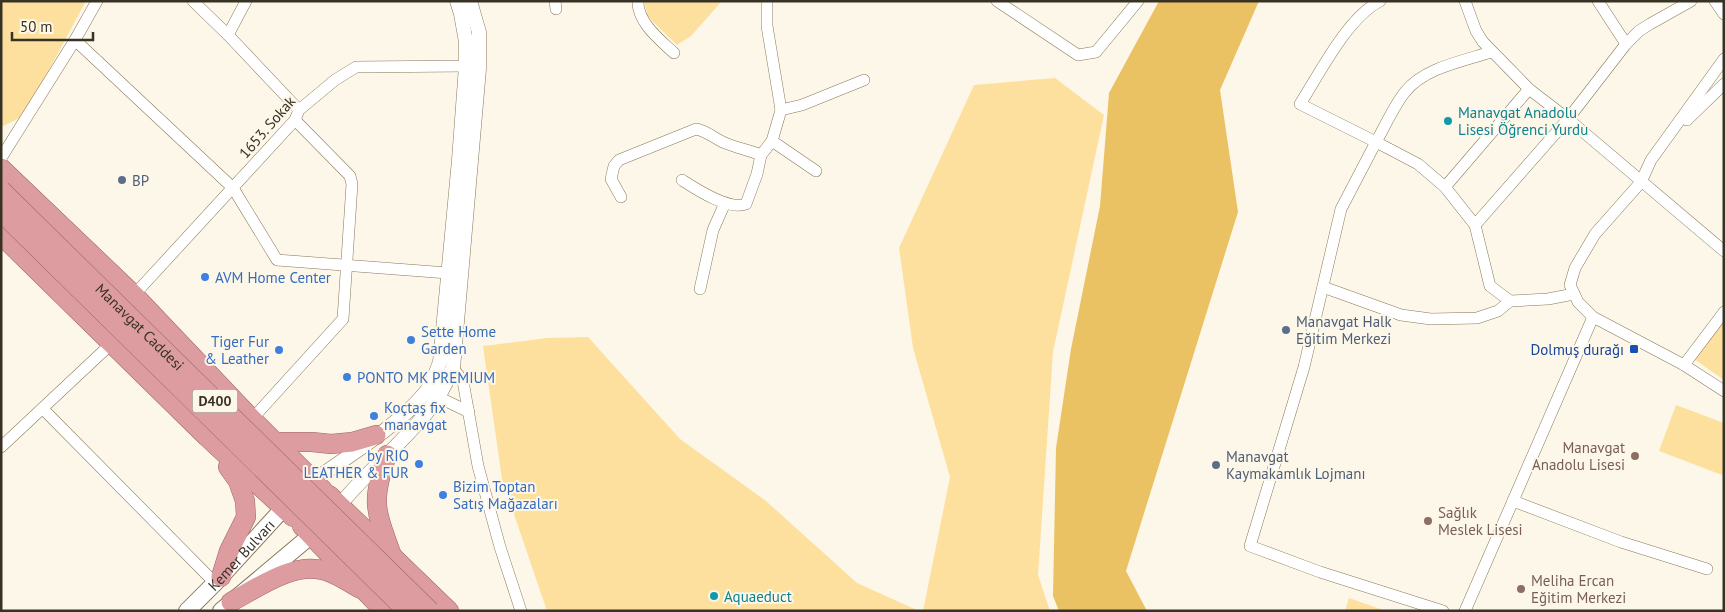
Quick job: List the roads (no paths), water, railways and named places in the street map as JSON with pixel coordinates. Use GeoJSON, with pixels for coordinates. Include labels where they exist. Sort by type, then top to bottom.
{"type":"FeatureCollection","features":[{"type":"Feature","properties":{"kind":"highway"},"geometry":{"type":"LineString","coordinates":[[1,168],[134,295],[276,442],[312,508],[361,589],[384,611]]}},
{"type":"Feature","properties":{"kind":"highway","name":"Manavgat Caddesi"},"geometry":{"type":"LineString","coordinates":[[1,190],[430,611]]}},
{"type":"Feature","properties":{"kind":"highway","name":"Manavgat Caddesi"},"geometry":{"type":"LineString","coordinates":[[1,212],[407,611]]}},
{"type":"Feature","properties":{"kind":"highway"},"geometry":{"type":"LineString","coordinates":[[1,235],[207,438],[238,481],[245,501],[246,518],[229,551],[218,580]]}},
{"type":"Feature","properties":{"kind":"highway"},"geometry":{"type":"LineString","coordinates":[[276,442],[331,444],[352,442],[376,435]]}},
{"type":"Feature","properties":{"kind":"highway"},"geometry":{"type":"LineString","coordinates":[[207,438],[312,508],[392,556],[449,611]]}},
{"type":"Feature","properties":{"kind":"highway"},"geometry":{"type":"LineString","coordinates":[[387,456],[379,478],[376,501],[377,516],[392,556]]}},
{"type":"Feature","properties":{"kind":"highway"},"geometry":{"type":"LineString","coordinates":[[226,606],[293,570],[311,568],[327,571],[361,589]]}},
{"type":"Feature","properties":{"kind":"main road","name":"Kemer Bulvarı"},"geometry":{"type":"LineString","coordinates":[[187,611],[218,580],[312,508]]}},
{"type":"Feature","properties":{"kind":"main road","name":"Kemer Bulvarı"},"geometry":{"type":"LineString","coordinates":[[226,606],[312,508]]}},
{"type":"Feature","properties":{"kind":"street"},"geometry":{"type":"LineString","coordinates":[[1,158],[75,40],[97,1]]}},
{"type":"Feature","properties":{"kind":"street"},"geometry":{"type":"LineString","coordinates":[[193,1],[228,35],[350,176],[352,184],[343,320],[252,419]]}},
{"type":"Feature","properties":{"kind":"street"},"geometry":{"type":"LineString","coordinates":[[228,35],[246,1]]}},
{"type":"Feature","properties":{"kind":"street"},"geometry":{"type":"LineString","coordinates":[[638,1],[638,6],[645,22],[674,53]]}},
{"type":"Feature","properties":{"kind":"street"},"geometry":{"type":"LineString","coordinates":[[682,180],[701,192],[725,203],[741,206],[746,204],[757,174],[761,155],[772,141],[781,110],[767,26],[767,1]]}},
{"type":"Feature","properties":{"kind":"street"},"geometry":{"type":"LineString","coordinates":[[997,1],[1078,55],[1096,52],[1138,1]]}},
{"type":"Feature","properties":{"kind":"street"},"geometry":{"type":"LineString","coordinates":[[1380,1],[1365,10],[1350,25],[1300,104],[1418,164],[1445,187],[1475,225],[1490,286],[1510,301]]}},
{"type":"Feature","properties":{"kind":"street"},"geometry":{"type":"LineString","coordinates":[[1466,1],[1476,31],[1483,42],[1529,89],[1568,119],[1640,182],[1724,251]]}},
{"type":"Feature","properties":{"kind":"street"},"geometry":{"type":"LineString","coordinates":[[1598,1],[1626,44]]}},
{"type":"Feature","properties":{"kind":"street"},"geometry":{"type":"LineString","coordinates":[[1475,225],[1568,119],[1626,44],[1645,28],[1691,1]]}},
{"type":"Feature","properties":{"kind":"street"},"geometry":{"type":"LineString","coordinates":[[1716,1],[1724,14]]}},
{"type":"Feature","properties":{"kind":"street"},"geometry":{"type":"LineString","coordinates":[[312,508],[376,435],[406,412],[425,392],[440,362],[466,66],[467,5]]}},
{"type":"Feature","properties":{"kind":"street"},"geometry":{"type":"LineString","coordinates":[[312,508],[387,456],[438,397],[453,368],[479,69],[478,32],[467,5]]}},
{"type":"Feature","properties":{"kind":"street"},"geometry":{"type":"LineString","coordinates":[[75,40],[233,188],[277,260],[346,267],[448,273]]}},
{"type":"Feature","properties":{"kind":"street"},"geometry":{"type":"LineString","coordinates":[[1443,611],[1320,572],[1250,546],[1304,367],[1341,209],[1405,92],[1421,78],[1438,70],[1491,52]]}},
{"type":"Feature","properties":{"kind":"street"},"geometry":{"type":"LineString","coordinates":[[1724,59],[1651,160],[1640,182],[1595,234],[1575,268],[1570,286],[1578,302],[1593,317],[1684,365],[1724,391]]}},
{"type":"Feature","properties":{"kind":"street","name":"1653. Sokak"},"geometry":{"type":"LineString","coordinates":[[134,295],[233,188],[297,115],[335,80],[356,67],[466,66]]}},
{"type":"Feature","properties":{"kind":"street"},"geometry":{"type":"LineString","coordinates":[[781,110],[802,105],[864,80]]}},
{"type":"Feature","properties":{"kind":"street"},"geometry":{"type":"LineString","coordinates":[[1651,160],[1694,113],[1724,84]]}},
{"type":"Feature","properties":{"kind":"street"},"geometry":{"type":"LineString","coordinates":[[1445,187],[1529,89]]}},
{"type":"Feature","properties":{"kind":"street"},"geometry":{"type":"LineString","coordinates":[[621,197],[611,179],[614,166],[619,160],[696,129],[704,131],[725,143],[761,155]]}},
{"type":"Feature","properties":{"kind":"street"},"geometry":{"type":"LineString","coordinates":[[772,141],[816,171]]}},
{"type":"Feature","properties":{"kind":"street"},"geometry":{"type":"LineString","coordinates":[[700,289],[713,230],[725,203]]}},
{"type":"Feature","properties":{"kind":"street"},"geometry":{"type":"LineString","coordinates":[[1323,287],[1402,315],[1431,319],[1477,318],[1498,311],[1510,301],[1548,299],[1574,294]]}},
{"type":"Feature","properties":{"kind":"street"},"geometry":{"type":"LineString","coordinates":[[1684,365],[1724,312]]}},
{"type":"Feature","properties":{"kind":"street"},"geometry":{"type":"LineString","coordinates":[[1465,611],[1593,317]]}},
{"type":"Feature","properties":{"kind":"street"},"geometry":{"type":"LineString","coordinates":[[1,447],[111,344]]}},
{"type":"Feature","properties":{"kind":"street"},"geometry":{"type":"LineString","coordinates":[[453,368],[463,381],[478,466],[520,611]]}},
{"type":"Feature","properties":{"kind":"street"},"geometry":{"type":"LineString","coordinates":[[438,397],[469,412]]}},
{"type":"Feature","properties":{"kind":"street"},"geometry":{"type":"LineString","coordinates":[[43,408],[218,580]]}},
{"type":"Feature","properties":{"kind":"street"},"geometry":{"type":"LineString","coordinates":[[1513,501],[1621,542],[1707,569]]}},
{"type":"Feature","properties":{"kind":"place","name":"Manavgat Anadolu Lisesi Öğrenci Yurdu"},"geometry":{"type":"Point","coordinates":[1448,121]}},
{"type":"Feature","properties":{"kind":"place","name":"BP"},"geometry":{"type":"Point","coordinates":[122,180]}},
{"type":"Feature","properties":{"kind":"place","name":"AVM Home Center"},"geometry":{"type":"Point","coordinates":[205,277]}},
{"type":"Feature","properties":{"kind":"place","name":"Manavgat Halk Eğitim Merkezi"},"geometry":{"type":"Point","coordinates":[1286,330]}},
{"type":"Feature","properties":{"kind":"place","name":"Sette Home Garden"},"geometry":{"type":"Point","coordinates":[411,340]}},
{"type":"Feature","properties":{"kind":"place","name":"Dolmuş durağı"},"geometry":{"type":"Point","coordinates":[1634,349]}},
{"type":"Feature","properties":{"kind":"place","name":"Tiger Fur & Leather"},"geometry":{"type":"Point","coordinates":[279,350]}},
{"type":"Feature","properties":{"kind":"place","name":"PONTO MK PREMIUM"},"geometry":{"type":"Point","coordinates":[347,377]}},
{"type":"Feature","properties":{"kind":"place","name":"Koçtaş fix manavgat"},"geometry":{"type":"Point","coordinates":[374,416]}},
{"type":"Feature","properties":{"kind":"place","name":"Manavgat Anadolu Lisesi"},"geometry":{"type":"Point","coordinates":[1635,456]}},
{"type":"Feature","properties":{"kind":"place","name":"by RIO LEATHER & FUR"},"geometry":{"type":"Point","coordinates":[419,464]}},
{"type":"Feature","properties":{"kind":"place","name":"Manavgat Kaymakamlık Lojmanı"},"geometry":{"type":"Point","coordinates":[1216,465]}},
{"type":"Feature","properties":{"kind":"place","name":"Bizim Toptan Satış Mağazaları"},"geometry":{"type":"Point","coordinates":[443,495]}},
{"type":"Feature","properties":{"kind":"place","name":"Sağlık Meslek Lisesi"},"geometry":{"type":"Point","coordinates":[1428,521]}},
{"type":"Feature","properties":{"kind":"place","name":"Meliha Ercan Eğitim Merkezi"},"geometry":{"type":"Point","coordinates":[1521,589]}},
{"type":"Feature","properties":{"kind":"place","name":"Aquaeduct"},"geometry":{"type":"Point","coordinates":[714,596]}}]}
